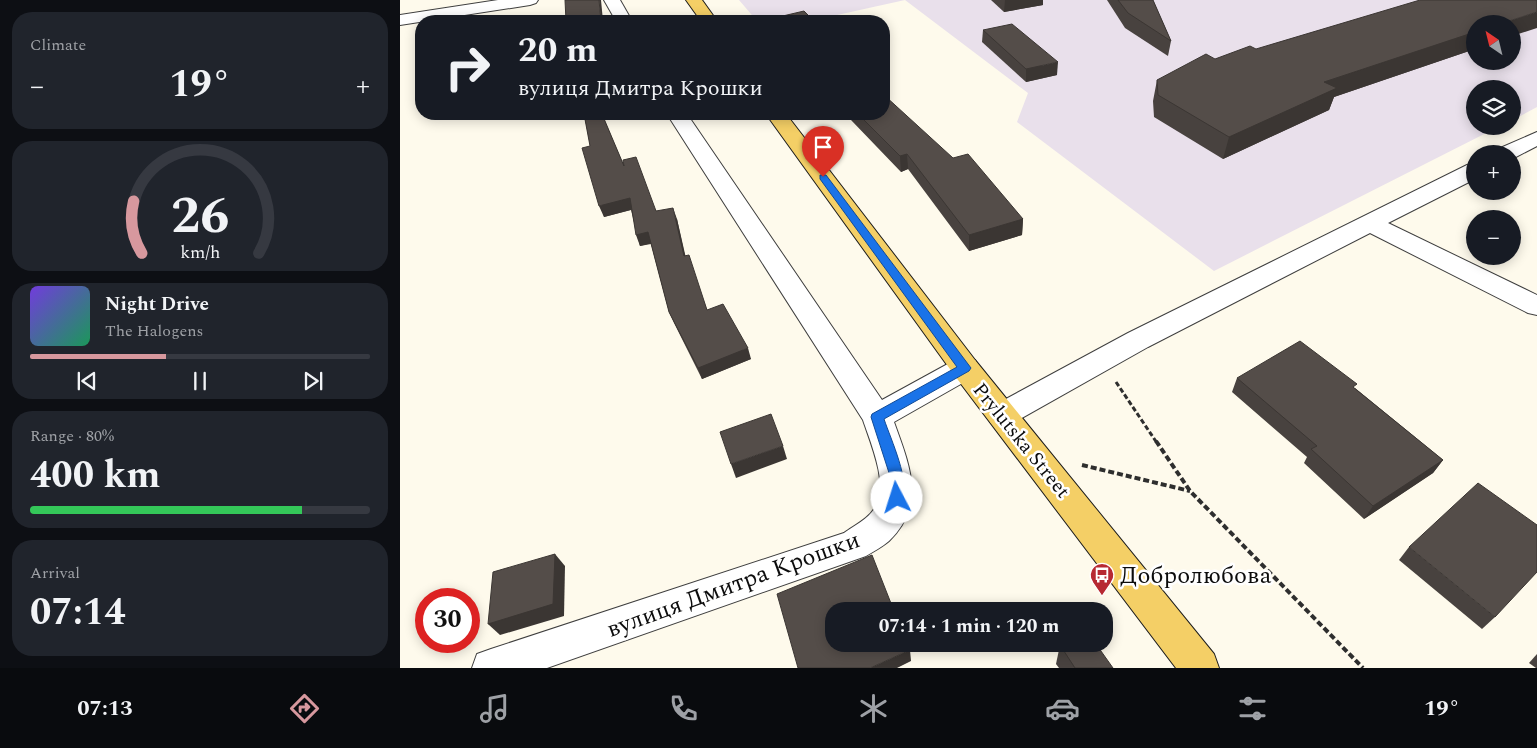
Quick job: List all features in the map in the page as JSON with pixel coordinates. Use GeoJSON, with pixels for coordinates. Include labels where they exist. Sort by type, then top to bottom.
{"type":"FeatureCollection","features":[{"type":"Feature","properties":{"kind":"main road"},"geometry":{"type":"LineString","coordinates":[[694,0],[705,15]]}},
{"type":"Feature","properties":{"kind":"main road","name":"Prylutska Street"},"geometry":{"type":"LineString","coordinates":[[780,120],[965,368],[1200,668]]}},
{"type":"Feature","properties":{"kind":"street"},"geometry":{"type":"LineString","coordinates":[[432,15],[530,0]]}},
{"type":"Feature","properties":{"kind":"street"},"geometry":{"type":"LineString","coordinates":[[612,0],[621,15]]}},
{"type":"Feature","properties":{"kind":"street"},"geometry":{"type":"LineString","coordinates":[[400,20],[415,18]]}},
{"type":"Feature","properties":{"kind":"street"},"geometry":{"type":"LineString","coordinates":[[682,120],[877,417],[965,368]]}},
{"type":"Feature","properties":{"kind":"street"},"geometry":{"type":"LineString","coordinates":[[1521,146],[1537,138]]}},
{"type":"Feature","properties":{"kind":"street"},"geometry":{"type":"LineString","coordinates":[[1002,415],[1101,361],[1466,174]]}},
{"type":"Feature","properties":{"kind":"street"},"geometry":{"type":"LineString","coordinates":[[1370,222],[1537,306]]}},
{"type":"Feature","properties":{"kind":"street","name":"вулиця Дмитра Крошки"},"geometry":{"type":"LineString","coordinates":[[491,668],[854,545],[877,529],[889,514],[897,498],[897,479],[877,417]]}},
{"type":"Feature","properties":{"kind":"path"},"geometry":{"type":"LineString","coordinates":[[1101,361],[1190,491],[1363,668]]}},
{"type":"Feature","properties":{"kind":"path"},"geometry":{"type":"LineString","coordinates":[[1033,453],[1190,491]]}},
{"type":"Feature","properties":{"kind":"shaded area"},"geometry":{"type":"Polygon","coordinates":[[[739,0],[905,0],[837,15],[752,15],[739,0]]]}},
{"type":"Feature","properties":{"kind":"shaded area"},"geometry":{"type":"Polygon","coordinates":[[[905,0],[1537,0],[1537,107],[1521,116],[1521,80],[1466,80],[1466,135],[1482,135],[1214,271],[1017,122],[1028,93],[905,0]]]}},
{"type":"Feature","properties":{"kind":"building"},"geometry":{"type":"Polygon","coordinates":[[[565,0],[599,0],[600,15],[566,15],[565,0]]]}},
{"type":"Feature","properties":{"kind":"building"},"geometry":{"type":"Polygon","coordinates":[[[1118,0],[1153,0],[1171,41],[1128,13],[1118,0]]]}},
{"type":"Feature","properties":{"kind":"building"},"geometry":{"type":"Polygon","coordinates":[[[1420,0],[1537,0],[1537,12],[1521,17],[1521,15],[1466,15],[1466,35],[1324,82],[1337,88],[1229,137],[1158,95],[1157,80],[1206,54],[1215,59],[1250,46],[1256,49],[1420,0]]]}},
{"type":"Feature","properties":{"kind":"building"},"geometry":{"type":"Polygon","coordinates":[[[804,11],[808,15],[787,15],[804,11]]]}},
{"type":"Feature","properties":{"kind":"building"},"geometry":{"type":"Polygon","coordinates":[[[1012,24],[1058,62],[1026,69],[983,30],[1012,24]]]}},
{"type":"Feature","properties":{"kind":"building"},"geometry":{"type":"Polygon","coordinates":[[[890,100],[953,158],[968,154],[1023,219],[969,235],[907,154],[900,156],[864,120],[890,120],[890,100]]]}},
{"type":"Feature","properties":{"kind":"building"},"geometry":{"type":"Polygon","coordinates":[[[585,120],[605,120],[624,166],[623,160],[636,157],[656,211],[673,208],[684,256],[689,255],[707,310],[723,304],[748,348],[698,368],[669,312],[648,232],[636,235],[630,198],[599,206],[582,148],[590,146],[585,120]]]}},
{"type":"Feature","properties":{"kind":"building"},"geometry":{"type":"Polygon","coordinates":[[[1300,341],[1357,384],[1353,387],[1443,460],[1373,506],[1311,449],[1317,446],[1237,378],[1300,341]]]}},
{"type":"Feature","properties":{"kind":"building"},"geometry":{"type":"Polygon","coordinates":[[[771,414],[783,446],[731,464],[720,432],[771,414]]]}},
{"type":"Feature","properties":{"kind":"building"},"geometry":{"type":"Polygon","coordinates":[[[1478,483],[1537,525],[1537,572],[1495,617],[1409,547],[1478,483]]]}},
{"type":"Feature","properties":{"kind":"building"},"geometry":{"type":"Polygon","coordinates":[[[555,554],[553,604],[488,624],[493,572],[555,554]]]}},
{"type":"Feature","properties":{"kind":"building"},"geometry":{"type":"Polygon","coordinates":[[[872,555],[890,602],[825,602],[825,652],[906,652],[870,668],[798,668],[777,594],[872,555]]]}},
{"type":"Feature","properties":{"kind":"building"},"geometry":{"type":"Polygon","coordinates":[[[1065,652],[1102,652],[1113,668],[1075,668],[1065,652]]]}},
{"type":"Feature","properties":{"kind":"place","name":"Добролюбова"},"geometry":{"type":"Point","coordinates":[1102,596]}},
{"type":"Feature","properties":{"kind":"route"},"geometry":{"type":"LineString","coordinates":[[823,177],[965,368],[877,417],[897,479],[897,498]]}}]}
